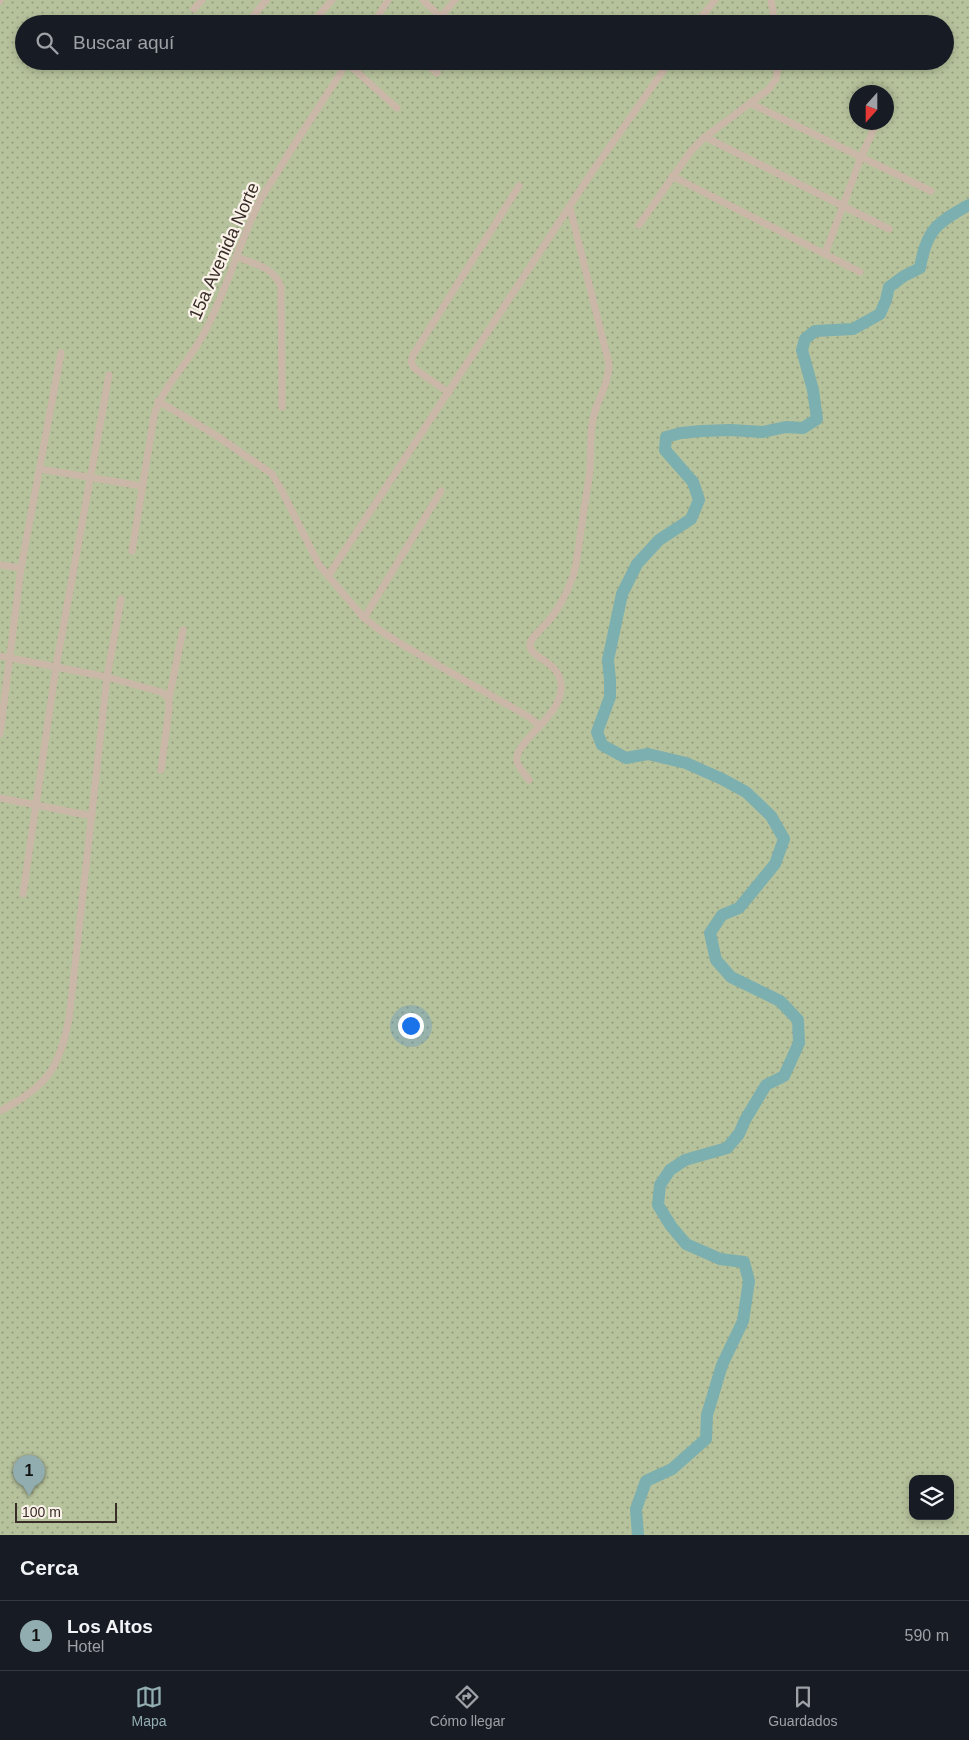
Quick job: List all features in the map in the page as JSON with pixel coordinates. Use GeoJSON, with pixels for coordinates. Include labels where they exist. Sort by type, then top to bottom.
{"type":"FeatureCollection","features":[{"type":"Feature","properties":{"kind":"street"},"geometry":{"type":"LineString","coordinates":[[194,9],[202,0]]}},
{"type":"Feature","properties":{"kind":"street"},"geometry":{"type":"LineString","coordinates":[[254,15],[266,0]]}},
{"type":"Feature","properties":{"kind":"street"},"geometry":{"type":"LineString","coordinates":[[319,15],[332,0]]}},
{"type":"Feature","properties":{"kind":"street"},"geometry":{"type":"LineString","coordinates":[[380,15],[388,0]]}},
{"type":"Feature","properties":{"kind":"street"},"geometry":{"type":"LineString","coordinates":[[423,0],[440,15]]}},
{"type":"Feature","properties":{"kind":"street"},"geometry":{"type":"LineString","coordinates":[[442,15],[455,0]]}},
{"type":"Feature","properties":{"kind":"street"},"geometry":{"type":"LineString","coordinates":[[703,15],[715,0]]}},
{"type":"Feature","properties":{"kind":"street"},"geometry":{"type":"LineString","coordinates":[[770,0],[773,15]]}},
{"type":"Feature","properties":{"kind":"street","name":"15a Avenida Norte"},"geometry":{"type":"LineString","coordinates":[[158,401],[192,355],[204,335],[259,202],[299,136],[343,70]]}},
{"type":"Feature","properties":{"kind":"street"},"geometry":{"type":"LineString","coordinates":[[357,70],[397,108]]}},
{"type":"Feature","properties":{"kind":"street"},"geometry":{"type":"LineString","coordinates":[[434,70],[437,73]]}},
{"type":"Feature","properties":{"kind":"street"},"geometry":{"type":"LineString","coordinates":[[328,576],[592,172],[664,70]]}},
{"type":"Feature","properties":{"kind":"street"},"geometry":{"type":"LineString","coordinates":[[639,225],[691,151],[705,137],[768,90],[776,79],[778,70]]}},
{"type":"Feature","properties":{"kind":"street"},"geometry":{"type":"LineString","coordinates":[[750,103],[931,191]]}},
{"type":"Feature","properties":{"kind":"street"},"geometry":{"type":"LineString","coordinates":[[825,254],[861,157],[873,130]]}},
{"type":"Feature","properties":{"kind":"street"},"geometry":{"type":"LineString","coordinates":[[705,137],[889,229]]}},
{"type":"Feature","properties":{"kind":"street"},"geometry":{"type":"LineString","coordinates":[[672,176],[860,272]]}},
{"type":"Feature","properties":{"kind":"street"},"geometry":{"type":"LineString","coordinates":[[449,393],[415,369],[411,362],[413,355],[519,186]]}},
{"type":"Feature","properties":{"kind":"street"},"geometry":{"type":"LineString","coordinates":[[529,780],[517,763],[517,758],[521,748],[552,713],[559,701],[561,689],[560,679],[555,668],[535,655],[530,645],[531,640],[550,620],[565,596],[573,575],[589,476],[592,425],[596,406],[609,375],[609,364],[570,208]]}},
{"type":"Feature","properties":{"kind":"street"},"geometry":{"type":"LineString","coordinates":[[237,257],[271,272],[278,278],[281,288],[282,407]]}},
{"type":"Feature","properties":{"kind":"street"},"geometry":{"type":"LineString","coordinates":[[0,734],[21,568],[61,353]]}},
{"type":"Feature","properties":{"kind":"street"},"geometry":{"type":"LineString","coordinates":[[23,894],[56,667],[109,375]]}},
{"type":"Feature","properties":{"kind":"street"},"geometry":{"type":"LineString","coordinates":[[132,551],[158,401],[217,436],[272,474],[296,517],[319,565],[364,618],[402,644],[528,717],[540,726]]}},
{"type":"Feature","properties":{"kind":"street"},"geometry":{"type":"LineString","coordinates":[[40,469],[142,486]]}},
{"type":"Feature","properties":{"kind":"street"},"geometry":{"type":"LineString","coordinates":[[364,618],[442,491]]}},
{"type":"Feature","properties":{"kind":"street"},"geometry":{"type":"LineString","coordinates":[[0,565],[21,568]]}},
{"type":"Feature","properties":{"kind":"street"},"geometry":{"type":"LineString","coordinates":[[0,1111],[24,1099],[44,1081],[56,1066],[64,1044],[69,1019],[107,677],[121,599]]}},
{"type":"Feature","properties":{"kind":"street"},"geometry":{"type":"LineString","coordinates":[[161,770],[169,709],[168,698],[184,630]]}},
{"type":"Feature","properties":{"kind":"street"},"geometry":{"type":"LineString","coordinates":[[0,656],[107,677],[161,692],[168,698]]}},
{"type":"Feature","properties":{"kind":"street"},"geometry":{"type":"LineString","coordinates":[[0,798],[92,816]]}},
{"type":"Feature","properties":{"kind":"green space"},"geometry":{"type":"Polygon","coordinates":[[[0,0],[969,0],[969,1535],[0,1535],[0,0]]]}},
{"type":"Feature","properties":{"kind":"waterway"},"geometry":{"type":"LineString","coordinates":[[638,1535],[636,1509],[646,1481],[672,1469],[706,1439],[707,1415],[722,1365],[743,1321],[749,1281],[744,1262],[720,1259],[686,1244],[671,1226],[658,1205],[660,1185],[670,1170],[685,1160],[727,1148],[739,1134],[745,1120],[766,1085],[784,1076],[799,1043],[798,1020],[780,1001],[731,977],[716,960],[710,933],[722,915],[739,908],[775,864],[784,839],[771,816],[746,792],[686,763],[648,754],[626,758],[602,745],[597,732],[610,697],[608,660],[622,594],[637,564],[659,540],[691,519],[699,500],[693,482],[665,450],[666,437],[702,431],[763,432],[786,427],[803,428],[817,419],[813,390],[802,350],[805,339],[815,331],[853,329],[880,314],[889,287],[904,276],[920,268],[922,255],[934,229],[948,217],[969,205]]}},
{"type":"Feature","properties":{"kind":"place","name":"Los Altos"},"geometry":{"type":"Point","coordinates":[29,1496]}}]}
